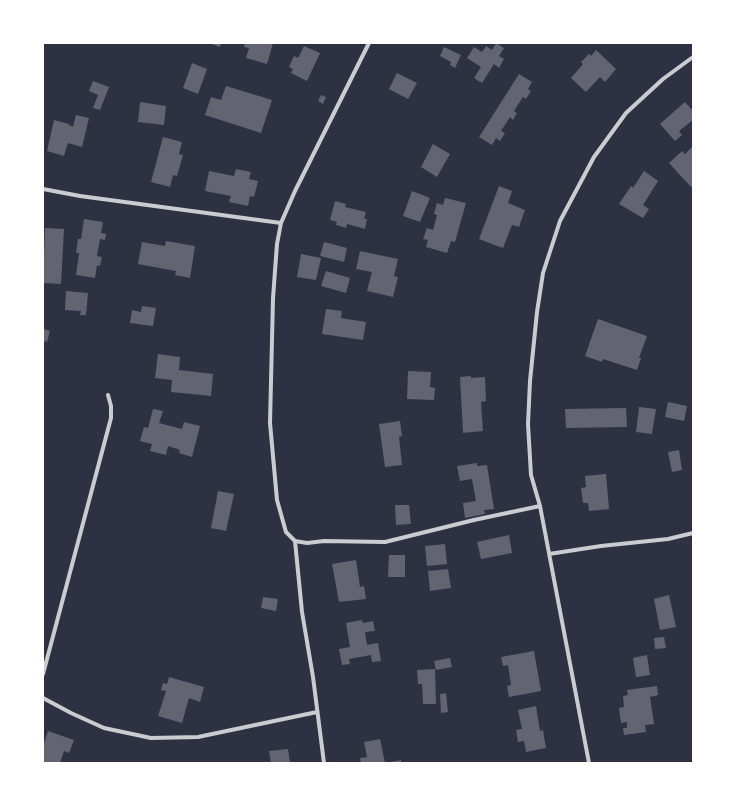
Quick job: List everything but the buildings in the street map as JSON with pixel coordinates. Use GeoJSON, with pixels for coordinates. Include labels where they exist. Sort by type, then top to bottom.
{"type":"FeatureCollection","features":[{"type":"Feature","properties":{"kind":"street"},"geometry":{"type":"LineString","coordinates":[[368,43],[281,223],[273,298],[270,423],[277,500],[286,532],[295,541],[307,543],[324,541],[385,542],[474,520],[540,506]]}},
{"type":"Feature","properties":{"kind":"street"},"geometry":{"type":"LineString","coordinates":[[590,763],[540,506],[531,474],[528,424],[530,381],[537,312],[543,273],[560,220],[594,156],[626,113],[663,79],[693,57]]}},
{"type":"Feature","properties":{"kind":"street"},"geometry":{"type":"LineString","coordinates":[[43,189],[80,196],[281,223]]}},
{"type":"Feature","properties":{"kind":"street"},"geometry":{"type":"LineString","coordinates":[[43,674],[111,418],[111,406],[108,395]]}},
{"type":"Feature","properties":{"kind":"street"},"geometry":{"type":"LineString","coordinates":[[549,554],[600,546],[668,539],[693,533]]}},
{"type":"Feature","properties":{"kind":"street"},"geometry":{"type":"LineString","coordinates":[[295,541],[302,612],[324,763]]}},
{"type":"Feature","properties":{"kind":"street"},"geometry":{"type":"LineString","coordinates":[[43,698],[104,728],[150,738],[198,737],[317,712]]}}]}
